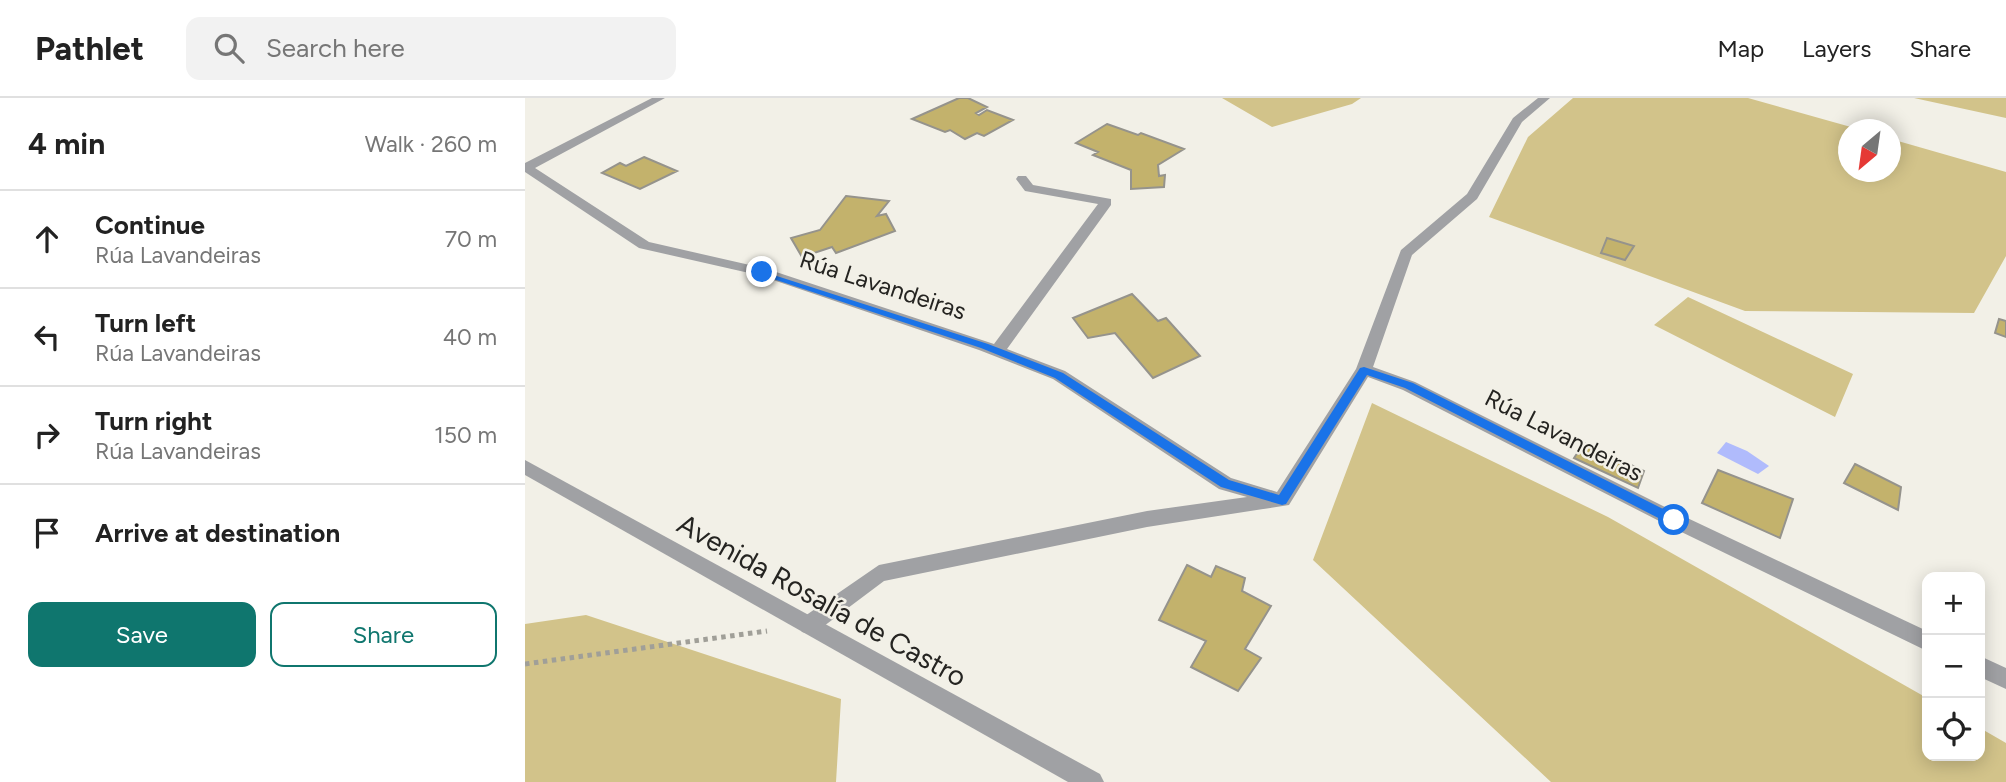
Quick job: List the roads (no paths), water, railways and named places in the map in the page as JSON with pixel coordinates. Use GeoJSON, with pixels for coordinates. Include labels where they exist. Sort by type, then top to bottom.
{"type":"FeatureCollection","features":[{"type":"Feature","properties":{"kind":"street"},"geometry":{"type":"LineString","coordinates":[[526,168],[660,98]]}},
{"type":"Feature","properties":{"kind":"street"},"geometry":{"type":"LineString","coordinates":[[809,625],[879,574],[1147,519],[1282,500],[1364,370],[1406,253],[1472,196],[1517,120],[1545,98]]}},
{"type":"Feature","properties":{"kind":"street","name":"Rúa Lavandeiras"},"geometry":{"type":"LineString","coordinates":[[526,168],[644,245],[762,272],[997,351],[1059,375],[1225,484],[1282,500]]}},
{"type":"Feature","properties":{"kind":"street"},"geometry":{"type":"LineString","coordinates":[[997,351],[1106,202],[1029,188],[1022,179]]}},
{"type":"Feature","properties":{"kind":"street","name":"Rúa Lavandeiras"},"geometry":{"type":"LineString","coordinates":[[1364,370],[1409,386],[1674,520],[1922,639]]}},
{"type":"Feature","properties":{"kind":"street","name":"Avenida Rosalía de Castro"},"geometry":{"type":"LineString","coordinates":[[525,467],[1092,782]]}},
{"type":"Feature","properties":{"kind":"street"},"geometry":{"type":"LineString","coordinates":[[1985,668],[2006,679]]}},
{"type":"Feature","properties":{"kind":"water"},"geometry":{"type":"Polygon","coordinates":[[[1726,442],[1747,451],[1769,466],[1758,474],[1717,453],[1726,442]]]}}]}
